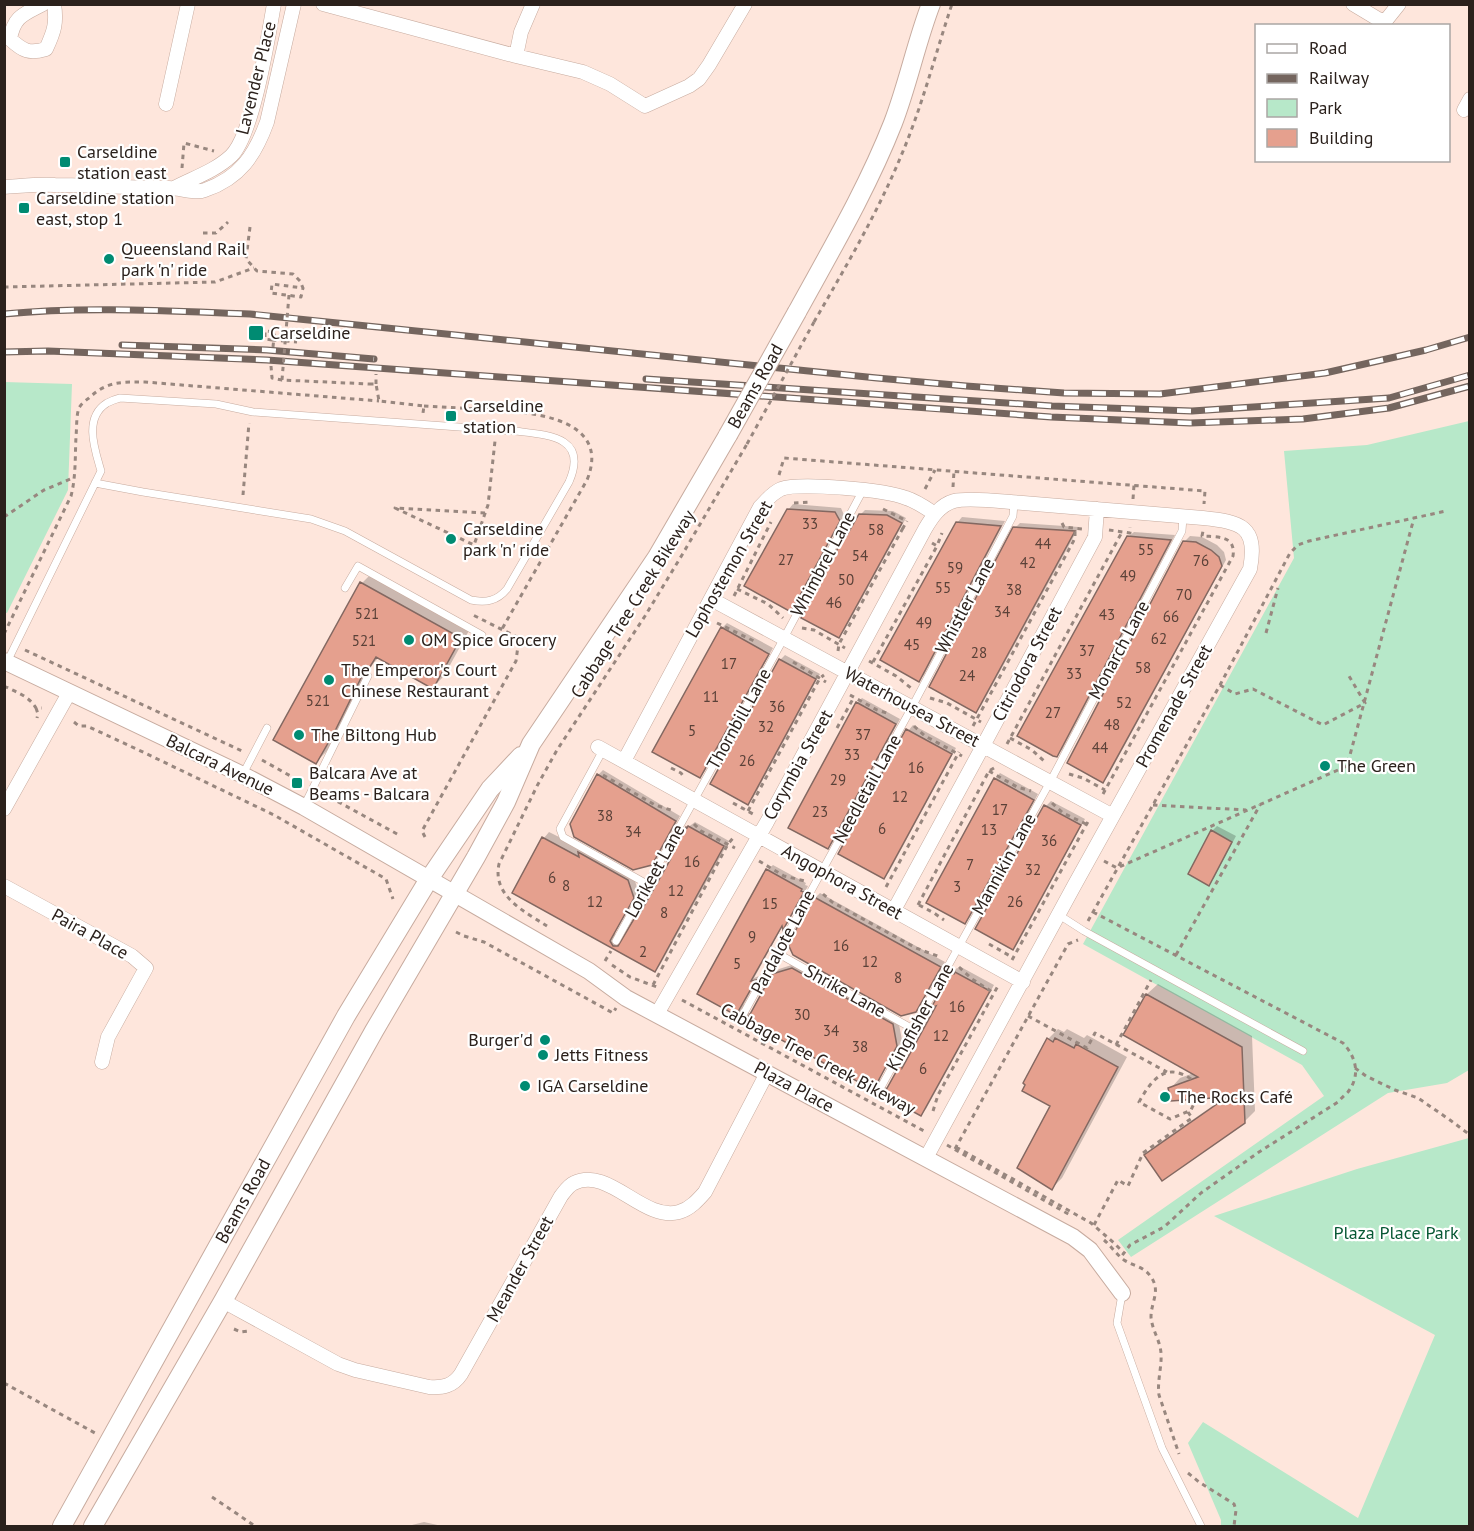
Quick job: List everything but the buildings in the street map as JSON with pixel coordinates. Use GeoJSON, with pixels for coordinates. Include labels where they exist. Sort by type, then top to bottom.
{"type":"FeatureCollection","features":[{"type":"Feature","properties":{"kind":"main road","name":"Beams Road"},"geometry":{"type":"LineString","coordinates":[[62,1527],[346,1016],[429,879],[490,789],[531,744],[657,558],[728,435],[862,193],[882,150],[907,82],[931,4]]}},
{"type":"Feature","properties":{"kind":"main road","name":"Beams Road"},"geometry":{"type":"LineString","coordinates":[[93,1527],[506,802],[531,744]]}},
{"type":"Feature","properties":{"kind":"street"},"geometry":{"type":"LineString","coordinates":[[43,4],[21,16],[12,27],[7,39],[33,53],[46,49],[54,33],[56,16],[54,4]]}},
{"type":"Feature","properties":{"kind":"street"},"geometry":{"type":"LineString","coordinates":[[166,104],[188,4]]}},
{"type":"Feature","properties":{"kind":"street","name":"Lavender Place"},"geometry":{"type":"LineString","coordinates":[[174,188],[212,170],[233,154],[239,146],[250,117],[274,4]]}},
{"type":"Feature","properties":{"kind":"street","name":"Lavender Place"},"geometry":{"type":"LineString","coordinates":[[4,186],[53,184],[202,191],[218,185],[240,171],[261,139],[294,4]]}},
{"type":"Feature","properties":{"kind":"street"},"geometry":{"type":"LineString","coordinates":[[323,4],[583,72],[597,77],[645,106],[689,87],[699,79],[710,65],[745,4]]}},
{"type":"Feature","properties":{"kind":"street"},"geometry":{"type":"LineString","coordinates":[[516,56],[533,4]]}},
{"type":"Feature","properties":{"kind":"street"},"geometry":{"type":"LineString","coordinates":[[1353,4],[1383,21],[1398,4]]}},
{"type":"Feature","properties":{"kind":"street","name":"Lophostemon Street"},"geometry":{"type":"LineString","coordinates":[[624,761],[760,507],[770,495],[796,486],[863,490],[908,498],[935,514]]}},
{"type":"Feature","properties":{"kind":"street","name":"Promenade Street"},"geometry":{"type":"LineString","coordinates":[[926,1158],[1091,854],[1250,569],[1254,552],[1250,535],[1238,525],[1221,520],[963,500],[948,503],[935,514]]}},
{"type":"Feature","properties":{"kind":"street","name":"Citriodora Street"},"geometry":{"type":"LineString","coordinates":[[894,910],[1095,537],[1097,509]]}},
{"type":"Feature","properties":{"kind":"street","name":"Corymbia Street"},"geometry":{"type":"LineString","coordinates":[[657,1014],[759,836],[920,537],[935,514]]}},
{"type":"Feature","properties":{"kind":"street","name":"Waterhousea Street"},"geometry":{"type":"LineString","coordinates":[[711,599],[1113,816]]}},
{"type":"Feature","properties":{"kind":"street","name":"Balcara Avenue"},"geometry":{"type":"LineString","coordinates":[[6,662],[243,775],[304,807],[429,879]]}},
{"type":"Feature","properties":{"kind":"street"},"geometry":{"type":"LineString","coordinates":[[4,809],[69,693]]}},
{"type":"Feature","properties":{"kind":"street","name":"Angophora Street"},"geometry":{"type":"LineString","coordinates":[[601,749],[697,795],[740,826],[894,910],[961,941],[1023,982]]}},
{"type":"Feature","properties":{"kind":"street"},"geometry":{"type":"LineString","coordinates":[[429,879],[454,894]]}},
{"type":"Feature","properties":{"kind":"street","name":"Paira Place"},"geometry":{"type":"LineString","coordinates":[[4,886],[132,956],[146,968],[108,1037],[102,1062]]}},
{"type":"Feature","properties":{"kind":"street","name":"Plaza Place"},"geometry":{"type":"LineString","coordinates":[[454,894],[589,971],[626,998],[1073,1237],[1090,1250],[1122,1293]]}},
{"type":"Feature","properties":{"kind":"street","name":"Meander Street"},"geometry":{"type":"LineString","coordinates":[[223,1301],[347,1367],[429,1387],[448,1386],[461,1374],[561,1196],[574,1182],[594,1180],[658,1211],[677,1213],[687,1209],[705,1192],[767,1073]]}},
{"type":"Feature","properties":{"kind":"lane"},"geometry":{"type":"LineString","coordinates":[[6,662],[15,645],[95,483],[101,471],[92,438],[98,412],[106,404],[120,398],[216,404],[250,412],[496,429],[547,435],[571,448],[575,464],[569,482],[507,589],[501,596],[487,602],[471,600],[328,524],[311,519],[95,483]]}},
{"type":"Feature","properties":{"kind":"lane","name":"Whimbrel Lane"},"geometry":{"type":"LineString","coordinates":[[784,638],[863,490]]}},
{"type":"Feature","properties":{"kind":"lane","name":"Whistler Lane"},"geometry":{"type":"LineString","coordinates":[[912,707],[1013,516],[1014,503]]}},
{"type":"Feature","properties":{"kind":"lane","name":"Monarch Lane"},"geometry":{"type":"LineString","coordinates":[[1050,782],[1182,531],[1183,517]]}},
{"type":"Feature","properties":{"kind":"lane"},"geometry":{"type":"LineString","coordinates":[[345,588],[358,566],[482,635]]}},
{"type":"Feature","properties":{"kind":"lane","name":"Thornbill Lane"},"geometry":{"type":"LineString","coordinates":[[697,795],[784,638]]}},
{"type":"Feature","properties":{"kind":"lane"},"geometry":{"type":"LineString","coordinates":[[304,807],[368,676]]}},
{"type":"Feature","properties":{"kind":"lane","name":"Needletail Lane"},"geometry":{"type":"LineString","coordinates":[[821,870],[912,707]]}},
{"type":"Feature","properties":{"kind":"lane"},"geometry":{"type":"LineString","coordinates":[[243,775],[267,728]]}},
{"type":"Feature","properties":{"kind":"lane"},"geometry":{"type":"LineString","coordinates":[[601,749],[593,770],[560,829],[563,837],[647,885]]}},
{"type":"Feature","properties":{"kind":"lane","name":"Mannikin Lane"},"geometry":{"type":"LineString","coordinates":[[961,941],[1050,782]]}},
{"type":"Feature","properties":{"kind":"lane","name":"Lorikeet Lane"},"geometry":{"type":"LineString","coordinates":[[616,941],[697,795]]}},
{"type":"Feature","properties":{"kind":"lane","name":"Pardalote Lane"},"geometry":{"type":"LineString","coordinates":[[744,1013],[821,870]]}},
{"type":"Feature","properties":{"kind":"lane"},"geometry":{"type":"LineString","coordinates":[[1059,915],[1303,1051]]}},
{"type":"Feature","properties":{"kind":"lane","name":"Kingfisher Lane"},"geometry":{"type":"LineString","coordinates":[[881,1087],[961,941]]}},
{"type":"Feature","properties":{"kind":"lane","name":"Shrike Lane"},"geometry":{"type":"LineString","coordinates":[[777,953],[913,1029]]}},
{"type":"Feature","properties":{"kind":"lane"},"geometry":{"type":"LineString","coordinates":[[1122,1293],[1118,1323],[1162,1448],[1201,1527]]}},
{"type":"Feature","properties":{"kind":"path"},"geometry":{"type":"LineString","coordinates":[[182,168],[184,143],[219,152]]}},
{"type":"Feature","properties":{"kind":"path"},"geometry":{"type":"LineString","coordinates":[[203,233],[216,233],[228,222]]}},
{"type":"Feature","properties":{"kind":"path"},"geometry":{"type":"LineString","coordinates":[[250,227],[246,258],[256,272],[293,274],[303,288],[302,297],[271,293],[272,284],[303,288]]}},
{"type":"Feature","properties":{"kind":"path"},"geometry":{"type":"LineString","coordinates":[[4,287],[215,282],[254,268]]}},
{"type":"Feature","properties":{"kind":"path"},"geometry":{"type":"LineString","coordinates":[[282,380],[289,295]]}},
{"type":"Feature","properties":{"kind":"path","name":"Cabbage Tree Creek Bikeway"},"geometry":{"type":"LineString","coordinates":[[513,902],[499,885],[497,870],[537,786],[557,750],[651,606],[747,444],[814,322]]}},
{"type":"Feature","properties":{"kind":"path"},"geometry":{"type":"LineString","coordinates":[[273,347],[274,326]]}},
{"type":"Feature","properties":{"kind":"path"},"geometry":{"type":"LineString","coordinates":[[274,332],[266,331],[265,339],[297,342]]}},
{"type":"Feature","properties":{"kind":"path"},"geometry":{"type":"LineString","coordinates":[[271,366],[272,378],[282,380],[376,384]]}},
{"type":"Feature","properties":{"kind":"path"},"geometry":{"type":"LineString","coordinates":[[376,374],[379,401]]}},
{"type":"Feature","properties":{"kind":"path"},"geometry":{"type":"LineString","coordinates":[[4,634],[71,496],[75,484],[79,409],[86,400],[108,384],[122,382],[534,413],[568,424],[585,438],[590,447],[591,471],[502,629]]}},
{"type":"Feature","properties":{"kind":"path"},"geometry":{"type":"LineString","coordinates":[[423,413],[424,406]]}},
{"type":"Feature","properties":{"kind":"path"},"geometry":{"type":"LineString","coordinates":[[485,513],[395,507],[474,545],[488,506],[498,410]]}},
{"type":"Feature","properties":{"kind":"path"},"geometry":{"type":"LineString","coordinates":[[243,495],[250,412]]}},
{"type":"Feature","properties":{"kind":"path"},"geometry":{"type":"LineString","coordinates":[[778,491],[784,458],[1204,491],[1202,536],[1221,538],[1233,546],[1233,556],[938,1095],[932,1114]]}},
{"type":"Feature","properties":{"kind":"path"},"geometry":{"type":"LineString","coordinates":[[4,517],[44,490],[75,477]]}},
{"type":"Feature","properties":{"kind":"path"},"geometry":{"type":"LineString","coordinates":[[1052,520],[1063,523],[1064,527],[1130,532],[1134,485]]}},
{"type":"Feature","properties":{"kind":"path"},"geometry":{"type":"LineString","coordinates":[[1181,1460],[1159,1395],[1161,1352],[1151,1320],[1156,1287],[1149,1274],[1122,1255],[1114,1242],[1094,1225],[956,1148],[1068,944],[1079,939],[1220,685],[1290,553],[1299,545],[1309,541],[1446,511]]}},
{"type":"Feature","properties":{"kind":"path"},"geometry":{"type":"LineString","coordinates":[[716,624],[727,608],[773,518]]}},
{"type":"Feature","properties":{"kind":"path"},"geometry":{"type":"LineString","coordinates":[[1117,868],[1347,766],[1414,518]]}},
{"type":"Feature","properties":{"kind":"path"},"geometry":{"type":"LineString","coordinates":[[653,985],[728,844],[746,818],[907,521]]}},
{"type":"Feature","properties":{"kind":"path"},"geometry":{"type":"LineString","coordinates":[[903,528],[938,546],[945,526]]}},
{"type":"Feature","properties":{"kind":"path"},"geometry":{"type":"LineString","coordinates":[[1013,958],[993,946],[972,940],[961,941],[954,929],[942,918],[886,887],[1073,542],[1075,528]]}},
{"type":"Feature","properties":{"kind":"path"},"geometry":{"type":"LineString","coordinates":[[918,905],[989,771],[1003,756],[1010,738],[1122,532]]}},
{"type":"Feature","properties":{"kind":"path"},"geometry":{"type":"LineString","coordinates":[[1266,633],[1278,588]]}},
{"type":"Feature","properties":{"kind":"path"},"geometry":{"type":"LineString","coordinates":[[425,837],[422,831],[516,661],[519,638],[473,615]]}},
{"type":"Feature","properties":{"kind":"path"},"geometry":{"type":"LineString","coordinates":[[15,645],[253,756],[399,835]]}},
{"type":"Feature","properties":{"kind":"path"},"geometry":{"type":"LineString","coordinates":[[1349,676],[1365,703]]}},
{"type":"Feature","properties":{"kind":"path"},"geometry":{"type":"LineString","coordinates":[[1220,685],[1235,694],[1253,690],[1323,724],[1365,703]]}},
{"type":"Feature","properties":{"kind":"path"},"geometry":{"type":"LineString","coordinates":[[4,686],[25,696],[33,702],[36,708],[42,708]]}},
{"type":"Feature","properties":{"kind":"path"},"geometry":{"type":"LineString","coordinates":[[74,722],[78,726],[87,726],[145,753],[274,816],[386,879],[393,899]]}},
{"type":"Feature","properties":{"kind":"path"},"geometry":{"type":"LineString","coordinates":[[664,766],[681,773],[697,795]]}},
{"type":"Feature","properties":{"kind":"path"},"geometry":{"type":"LineString","coordinates":[[593,770],[655,805],[686,815],[701,831],[784,876],[806,882],[832,902],[916,948],[950,961],[994,993]]}},
{"type":"Feature","properties":{"kind":"path"},"geometry":{"type":"LineString","coordinates":[[731,802],[766,822]]}},
{"type":"Feature","properties":{"kind":"path"},"geometry":{"type":"LineString","coordinates":[[1153,805],[1248,810]]}},
{"type":"Feature","properties":{"kind":"path"},"geometry":{"type":"LineString","coordinates":[[1176,955],[1260,805]]}},
{"type":"Feature","properties":{"kind":"path"},"geometry":{"type":"LineString","coordinates":[[1075,845],[1117,868]]}},
{"type":"Feature","properties":{"kind":"path"},"geometry":{"type":"LineString","coordinates":[[1093,912],[1343,1044],[1355,1060],[1355,1079],[1348,1092],[1338,1102],[1259,1152],[1201,1193],[1164,1227],[1130,1245],[1122,1255]]}},
{"type":"Feature","properties":{"kind":"path"},"geometry":{"type":"LineString","coordinates":[[456,932],[484,942],[613,1013]]}},
{"type":"Feature","properties":{"kind":"path","name":"Cabbage Tree Creek Bikeway"},"geometry":{"type":"LineString","coordinates":[[633,978],[669,993],[926,1132],[929,1123]]}},
{"type":"Feature","properties":{"kind":"path"},"geometry":{"type":"LineString","coordinates":[[1116,1045],[1152,980]]}},
{"type":"Feature","properties":{"kind":"path"},"geometry":{"type":"LineString","coordinates":[[1028,1016],[1087,1048],[1095,1033],[1167,1072]]}},
{"type":"Feature","properties":{"kind":"path"},"geometry":{"type":"LineString","coordinates":[[1355,1068],[1395,1090],[1418,1098],[1470,1135]]}},
{"type":"Feature","properties":{"kind":"path"},"geometry":{"type":"LineString","coordinates":[[1191,1079],[1179,1072],[1167,1072],[1153,1080],[1139,1102],[1170,1119],[1191,1110],[1196,1098]]}},
{"type":"Feature","properties":{"kind":"path"},"geometry":{"type":"LineString","coordinates":[[1094,1225],[1118,1180],[1128,1185],[1143,1153],[1192,1118],[1188,1112]]}},
{"type":"Feature","properties":{"kind":"path"},"geometry":{"type":"LineString","coordinates":[[4,1383],[99,1436]]}},
{"type":"Feature","properties":{"kind":"path"},"geometry":{"type":"LineString","coordinates":[[1184,1466],[1187,1472],[1199,1482],[1234,1503],[1236,1510],[1234,1527]]}},
{"type":"Feature","properties":{"kind":"path"},"geometry":{"type":"LineString","coordinates":[[212,1497],[255,1527]]}},
{"type":"Feature","properties":{"kind":"green space"},"geometry":{"type":"Polygon","coordinates":[[[4,382],[72,384],[68,490],[7,613],[4,612],[4,382]]]}},
{"type":"Feature","properties":{"kind":"green space","name":"The Green"},"geometry":{"type":"Polygon","coordinates":[[[1469,421],[1469,1070],[1447,1083],[1388,1093],[1131,1257],[1118,1240],[1324,1096],[1302,1065],[1083,944],[1294,558],[1284,451],[1367,445],[1469,421]]]}},
{"type":"Feature","properties":{"kind":"green space","name":"Plaza Place Park"},"geometry":{"type":"Polygon","coordinates":[[[1469,1138],[1469,1526],[1221,1526],[1221,1520],[1188,1443],[1203,1422],[1358,1518],[1435,1335],[1214,1216],[1357,1169],[1469,1138]]]}},
{"type":"Feature","properties":{"kind":"railway"},"geometry":{"type":"LineString","coordinates":[[4,314],[96,310],[250,314],[877,378],[1064,393],[1160,394],[1325,373],[1426,350],[1470,337]]}},
{"type":"Feature","properties":{"kind":"railway"},"geometry":{"type":"LineString","coordinates":[[122,345],[267,350],[374,359]]}},
{"type":"Feature","properties":{"kind":"railway"},"geometry":{"type":"LineString","coordinates":[[4,352],[48,351],[267,360],[1051,417],[1190,423],[1303,419],[1389,408],[1470,386]]}},
{"type":"Feature","properties":{"kind":"railway"},"geometry":{"type":"LineString","coordinates":[[646,379],[1052,406],[1192,411],[1389,398],[1470,375]]}},
{"type":"Feature","properties":{"kind":"place","name":"Carseldine station east"},"geometry":{"type":"Point","coordinates":[65,162]}},
{"type":"Feature","properties":{"kind":"place","name":"Carseldine station east, stop 1"},"geometry":{"type":"Point","coordinates":[24,208]}},
{"type":"Feature","properties":{"kind":"place","name":"Queensland Rail park 'n' ride"},"geometry":{"type":"Point","coordinates":[109,259]}},
{"type":"Feature","properties":{"kind":"place","name":"Carseldine"},"geometry":{"type":"Point","coordinates":[256,333]}},
{"type":"Feature","properties":{"kind":"place","name":"Carseldine station"},"geometry":{"type":"Point","coordinates":[451,416]}},
{"type":"Feature","properties":{"kind":"place","name":"Carseldine park 'n' ride"},"geometry":{"type":"Point","coordinates":[451,539]}},
{"type":"Feature","properties":{"kind":"place","name":"OM Spice Grocery"},"geometry":{"type":"Point","coordinates":[409,640]}},
{"type":"Feature","properties":{"kind":"place","name":"The Emperor's Court Chinese Restaurant"},"geometry":{"type":"Point","coordinates":[329,680]}},
{"type":"Feature","properties":{"kind":"place","name":"The Biltong Hub"},"geometry":{"type":"Point","coordinates":[299,735]}},
{"type":"Feature","properties":{"kind":"place","name":"The Green"},"geometry":{"type":"Point","coordinates":[1325,766]}},
{"type":"Feature","properties":{"kind":"place","name":"Balcara Ave at Beams - Balcara"},"geometry":{"type":"Point","coordinates":[297,783]}},
{"type":"Feature","properties":{"kind":"place","name":"Burger'd"},"geometry":{"type":"Point","coordinates":[545,1040]}},
{"type":"Feature","properties":{"kind":"place","name":"Jetts Fitness"},"geometry":{"type":"Point","coordinates":[543,1055]}},
{"type":"Feature","properties":{"kind":"place","name":"IGA Carseldine"},"geometry":{"type":"Point","coordinates":[525,1086]}},
{"type":"Feature","properties":{"kind":"place","name":"The Rocks Café"},"geometry":{"type":"Point","coordinates":[1165,1097]}}]}
